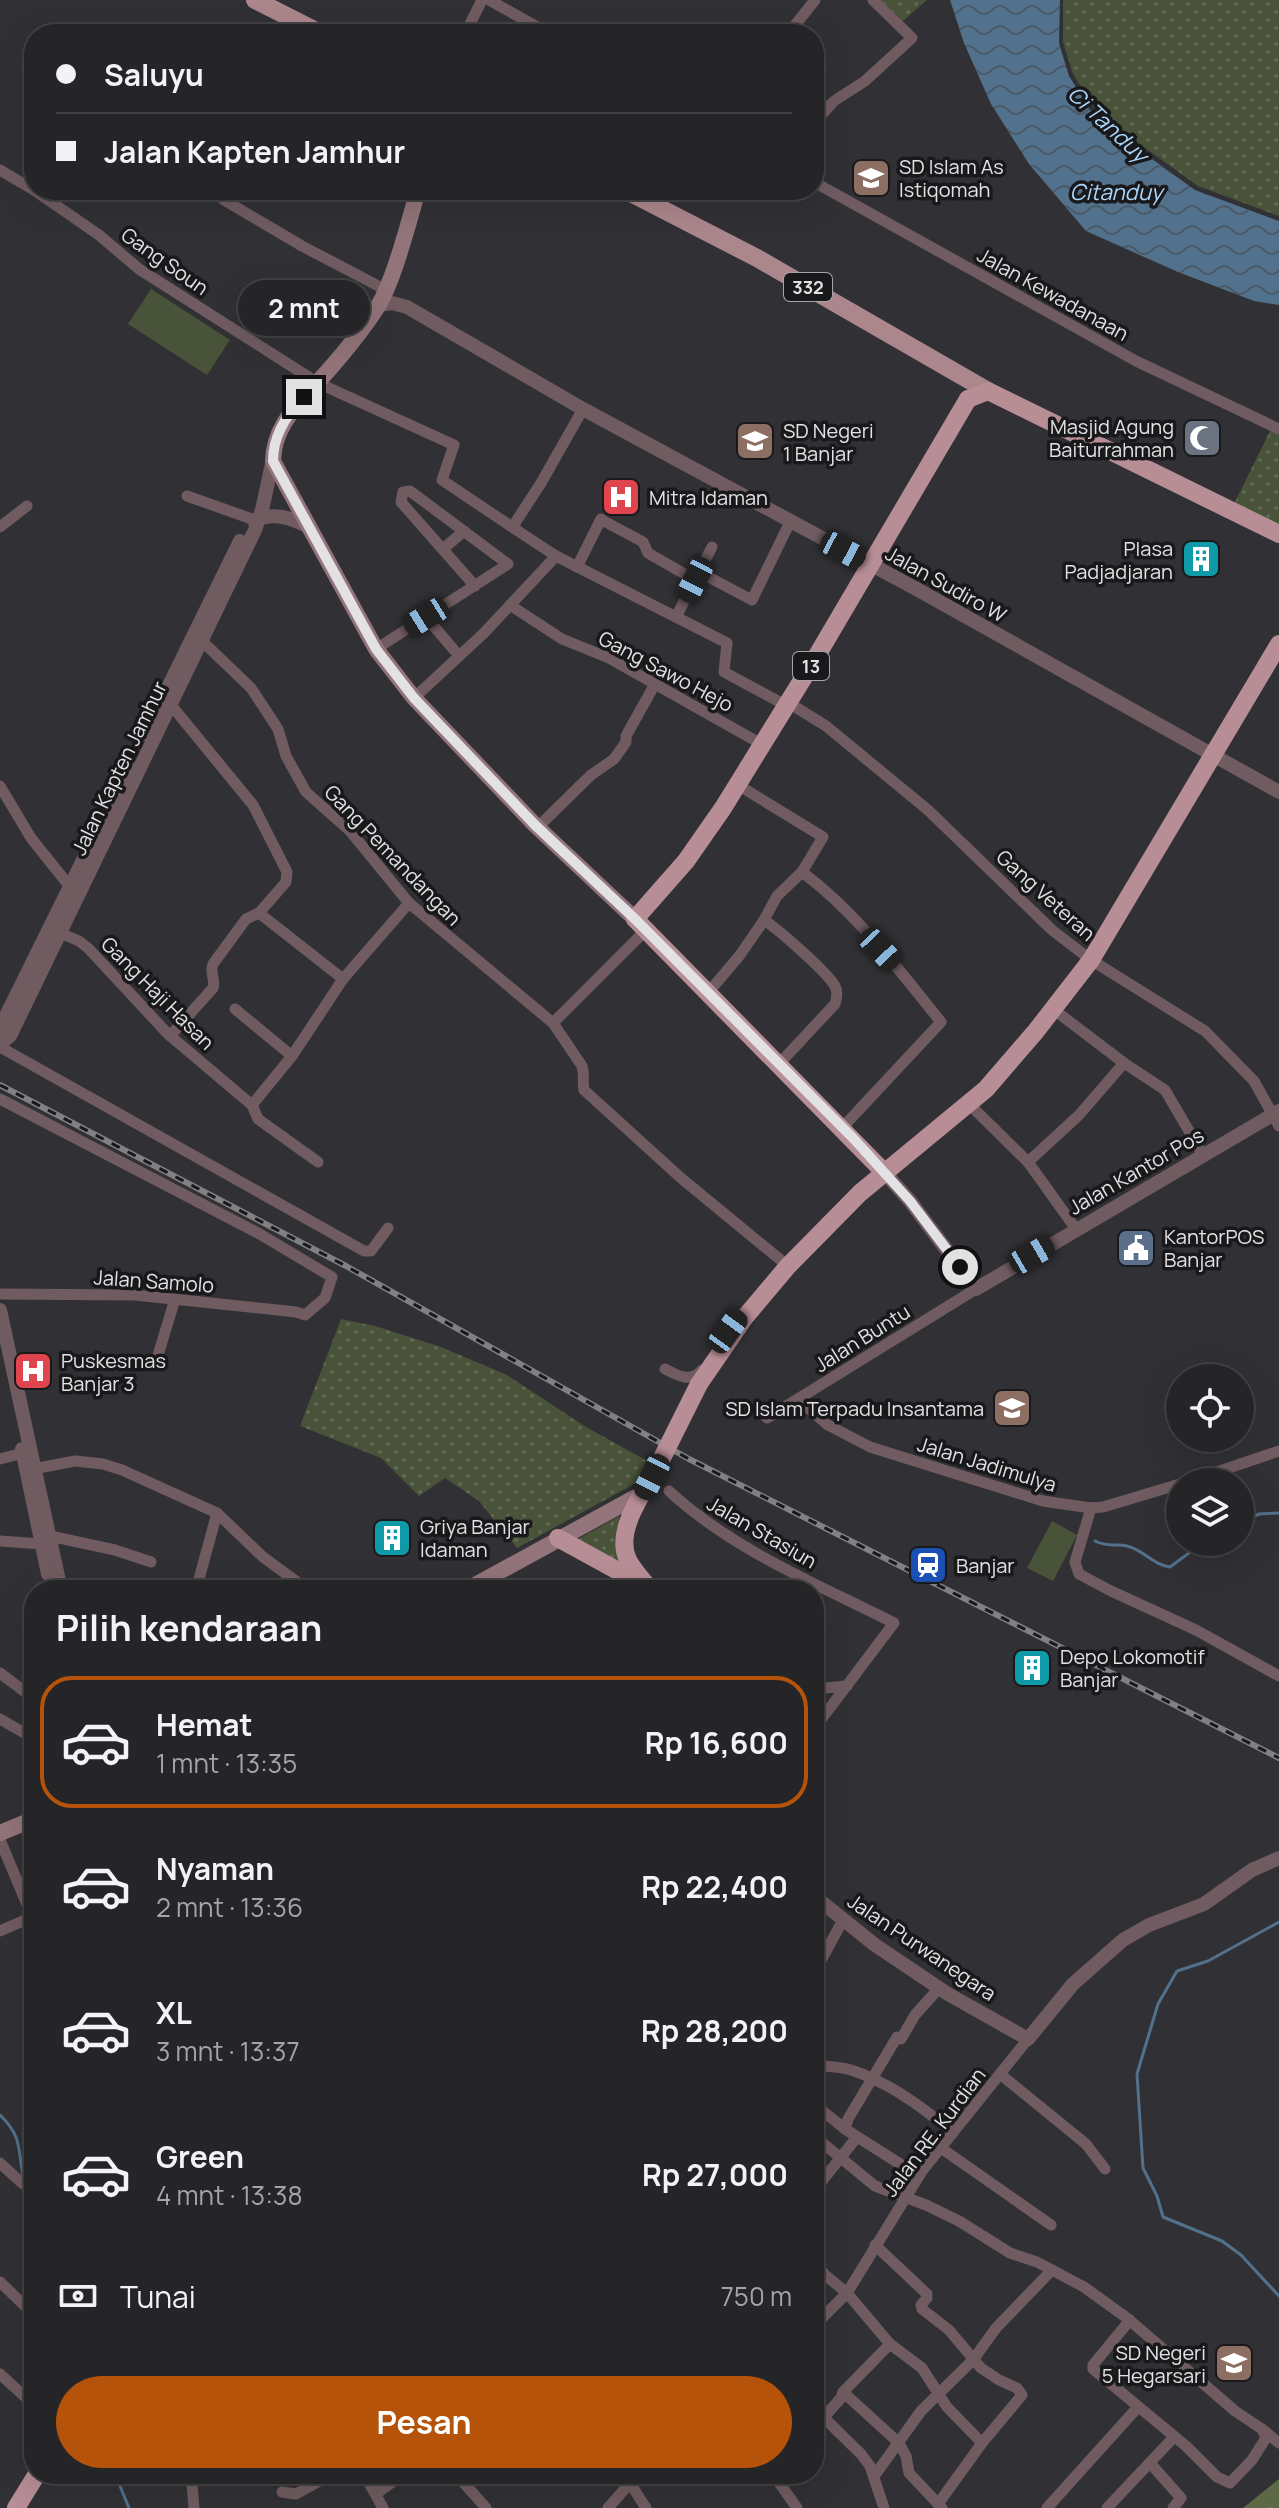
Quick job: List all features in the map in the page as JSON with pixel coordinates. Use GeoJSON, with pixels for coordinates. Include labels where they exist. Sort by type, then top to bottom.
{"type":"FeatureCollection","features":[{"type":"Feature","properties":{"kind":"highway"},"geometry":{"type":"LineString","coordinates":[[966,379],[968,399],[988,391],[1279,534]]}},
{"type":"Feature","properties":{"kind":"highway","name":"13"},"geometry":{"type":"LineString","coordinates":[[641,924],[738,785],[788,705],[968,399]]}},
{"type":"Feature","properties":{"kind":"highway"},"geometry":{"type":"LineString","coordinates":[[644,1580],[627,1557],[624,1541],[627,1525],[699,1384],[745,1317],[785,1269],[860,1193],[986,1089],[1014,1059],[1091,960],[1279,644]]}},
{"type":"Feature","properties":{"kind":"highway"},"geometry":{"type":"LineString","coordinates":[[641,924],[884,1172]]}},
{"type":"Feature","properties":{"kind":"highway"},"geometry":{"type":"LineString","coordinates":[[558,1538],[633,1580]]}},
{"type":"Feature","properties":{"kind":"highway"},"geometry":{"type":"LineString","coordinates":[[16,2508],[31,2484]]}},
{"type":"Feature","properties":{"kind":"main road"},"geometry":{"type":"LineString","coordinates":[[255,0],[302,24]]}},
{"type":"Feature","properties":{"kind":"main road","name":"Jalan Kapten Jamhur"},"geometry":{"type":"LineString","coordinates":[[275,466],[277,435],[291,410],[318,383],[378,305],[415,200]]}},
{"type":"Feature","properties":{"kind":"main road","name":"332"},"geometry":{"type":"LineString","coordinates":[[644,200],[757,258],[988,391]]}},
{"type":"Feature","properties":{"kind":"main road"},"geometry":{"type":"LineString","coordinates":[[275,466],[376,649],[414,698],[538,827],[641,924]]}},
{"type":"Feature","properties":{"kind":"main road"},"geometry":{"type":"LineString","coordinates":[[484,1580],[645,1492]]}},
{"type":"Feature","properties":{"kind":"main road"},"geometry":{"type":"LineString","coordinates":[[0,1833],[24,1826]]}},
{"type":"Feature","properties":{"kind":"street"},"geometry":{"type":"LineString","coordinates":[[470,24],[482,0]]}},
{"type":"Feature","properties":{"kind":"street"},"geometry":{"type":"LineString","coordinates":[[489,0],[532,24]]}},
{"type":"Feature","properties":{"kind":"street"},"geometry":{"type":"LineString","coordinates":[[796,24],[815,0]]}},
{"type":"Feature","properties":{"kind":"street"},"geometry":{"type":"LineString","coordinates":[[824,112],[834,101],[865,81],[912,38],[873,0]]}},
{"type":"Feature","properties":{"kind":"street","name":"Gang Soun"},"geometry":{"type":"LineString","coordinates":[[0,170],[24,184]]}},
{"type":"Feature","properties":{"kind":"street","name":"Jalan Kewadanaan"},"geometry":{"type":"LineString","coordinates":[[824,188],[1136,361],[1279,429]]}},
{"type":"Feature","properties":{"kind":"street","name":"Gang Soun"},"geometry":{"type":"LineString","coordinates":[[48,200],[99,235],[139,269],[318,383],[454,445],[442,480],[515,529]]}},
{"type":"Feature","properties":{"kind":"street"},"geometry":{"type":"LineString","coordinates":[[224,200],[302,246],[387,285],[407,307]]}},
{"type":"Feature","properties":{"kind":"street"},"geometry":{"type":"LineString","coordinates":[[378,305],[392,303],[407,307]]}},
{"type":"Feature","properties":{"kind":"street","name":"Jalan Sudiro W"},"geometry":{"type":"LineString","coordinates":[[407,307],[583,409],[870,564],[1279,792]]}},
{"type":"Feature","properties":{"kind":"street"},"geometry":{"type":"LineString","coordinates":[[583,409],[515,523],[515,529],[556,556],[676,617],[712,547]]}},
{"type":"Feature","properties":{"kind":"street","name":"Jalan Kapten Jamhur"},"geometry":{"type":"LineString","coordinates":[[136,764],[171,705],[202,641],[275,466]]}},
{"type":"Feature","properties":{"kind":"street"},"geometry":{"type":"LineString","coordinates":[[376,649],[475,586],[508,564],[410,491],[403,492],[401,502],[475,586]]}},
{"type":"Feature","properties":{"kind":"street"},"geometry":{"type":"LineString","coordinates":[[187,496],[256,516],[279,516],[307,526]]}},
{"type":"Feature","properties":{"kind":"street"},"geometry":{"type":"LineString","coordinates":[[0,527],[27,506]]}},
{"type":"Feature","properties":{"kind":"street","name":"Jalan Kapten Jamhur"},"geometry":{"type":"LineString","coordinates":[[0,1046],[10,1036],[30,982],[256,516]]}},
{"type":"Feature","properties":{"kind":"street"},"geometry":{"type":"LineString","coordinates":[[577,567],[602,520],[643,542],[648,553],[752,600],[790,522]]}},
{"type":"Feature","properties":{"kind":"street"},"geometry":{"type":"LineString","coordinates":[[443,549],[464,531]]}},
{"type":"Feature","properties":{"kind":"street"},"geometry":{"type":"LineString","coordinates":[[414,698],[484,633],[556,556]]}},
{"type":"Feature","properties":{"kind":"street","name":"Gang Sawo Hejo"},"geometry":{"type":"LineString","coordinates":[[510,605],[562,639],[609,658],[763,745]]}},
{"type":"Feature","properties":{"kind":"street"},"geometry":{"type":"LineString","coordinates":[[426,617],[454,650]]}},
{"type":"Feature","properties":{"kind":"street","name":"Gang Veteran"},"geometry":{"type":"LineString","coordinates":[[676,617],[727,643],[724,672],[826,726],[928,810],[1052,930],[1091,960],[1205,1031],[1254,1081],[1277,1117]]}},
{"type":"Feature","properties":{"kind":"street","name":"Gang Pemandangan"},"geometry":{"type":"LineString","coordinates":[[202,641],[251,688],[278,729],[286,756],[306,792],[350,831],[409,903],[553,1023],[582,1066],[584,1090],[785,1269]]}},
{"type":"Feature","properties":{"kind":"street"},"geometry":{"type":"LineString","coordinates":[[538,827],[580,786],[614,759],[655,684]]}},
{"type":"Feature","properties":{"kind":"street"},"geometry":{"type":"LineString","coordinates":[[170,1036],[213,988],[213,964],[246,919],[259,913],[286,882],[287,872],[253,805],[171,705]]}},
{"type":"Feature","properties":{"kind":"street"},"geometry":{"type":"LineString","coordinates":[[708,993],[740,955],[777,896],[802,872],[823,837],[738,785]]}},
{"type":"Feature","properties":{"kind":"street"},"geometry":{"type":"LineString","coordinates":[[0,786],[31,838],[76,890]]}},
{"type":"Feature","properties":{"kind":"street"},"geometry":{"type":"LineString","coordinates":[[802,872],[825,889],[899,969],[941,1022],[842,1128]]}},
{"type":"Feature","properties":{"kind":"street","name":"Jalan Kapten Jamhur"},"geometry":{"type":"LineString","coordinates":[[0,1028],[60,933],[76,890]]}},
{"type":"Feature","properties":{"kind":"street"},"geometry":{"type":"LineString","coordinates":[[252,1105],[292,1056],[343,979],[409,903]]}},
{"type":"Feature","properties":{"kind":"street"},"geometry":{"type":"LineString","coordinates":[[259,913],[343,979]]}},
{"type":"Feature","properties":{"kind":"street"},"geometry":{"type":"LineString","coordinates":[[764,920],[835,986],[838,996],[835,1004],[779,1064]]}},
{"type":"Feature","properties":{"kind":"street"},"geometry":{"type":"LineString","coordinates":[[553,1023],[641,924]]}},
{"type":"Feature","properties":{"kind":"street","name":"Gang Haji Hasan"},"geometry":{"type":"LineString","coordinates":[[60,933],[88,948],[170,1036],[252,1105],[258,1119],[318,1162]]}},
{"type":"Feature","properties":{"kind":"street"},"geometry":{"type":"LineString","coordinates":[[235,1009],[292,1056]]}},
{"type":"Feature","properties":{"kind":"street"},"geometry":{"type":"LineString","coordinates":[[1053,1009],[1165,1090],[1203,1155]]}},
{"type":"Feature","properties":{"kind":"street"},"geometry":{"type":"LineString","coordinates":[[0,1046],[364,1251],[371,1251],[388,1228]]}},
{"type":"Feature","properties":{"kind":"street"},"geometry":{"type":"LineString","coordinates":[[1028,1162],[1079,1115],[1124,1063]]}},
{"type":"Feature","properties":{"kind":"street","name":"Jalan Samolo"},"geometry":{"type":"LineString","coordinates":[[0,1099],[258,1233],[332,1277],[325,1298],[305,1315],[135,1295],[0,1294]]}},
{"type":"Feature","properties":{"kind":"street"},"geometry":{"type":"LineString","coordinates":[[968,1103],[1028,1162],[1076,1229]]}},
{"type":"Feature","properties":{"kind":"street","name":"Jalan Kantor Pos"},"geometry":{"type":"LineString","coordinates":[[976,1289],[1203,1155],[1277,1117]]}},
{"type":"Feature","properties":{"kind":"street"},"geometry":{"type":"LineString","coordinates":[[884,1172],[910,1201],[976,1289]]}},
{"type":"Feature","properties":{"kind":"street"},"geometry":{"type":"LineString","coordinates":[[665,1369],[686,1378],[696,1376],[760,1289],[785,1269]]}},
{"type":"Feature","properties":{"kind":"street","name":"Jalan Buntu"},"geometry":{"type":"LineString","coordinates":[[767,1418],[976,1289]]}},
{"type":"Feature","properties":{"kind":"street"},"geometry":{"type":"LineString","coordinates":[[155,1365],[175,1299]]}},
{"type":"Feature","properties":{"kind":"street"},"geometry":{"type":"LineString","coordinates":[[0,1310],[46,1540],[58,1580]]}},
{"type":"Feature","properties":{"kind":"street"},"geometry":{"type":"LineString","coordinates":[[0,1352],[23,1453],[31,1469]]}},
{"type":"Feature","properties":{"kind":"street","name":"Jalan Jadimulya"},"geometry":{"type":"LineString","coordinates":[[798,1399],[828,1425],[870,1447],[1043,1501],[1103,1507],[1166,1488]]}},
{"type":"Feature","properties":{"kind":"street"},"geometry":{"type":"LineString","coordinates":[[1229,1468],[1279,1451]]}},
{"type":"Feature","properties":{"kind":"street"},"geometry":{"type":"LineString","coordinates":[[0,1459],[23,1453]]}},
{"type":"Feature","properties":{"kind":"street"},"geometry":{"type":"LineString","coordinates":[[31,1469],[75,1461],[122,1470],[217,1513],[263,1557],[294,1580]]}},
{"type":"Feature","properties":{"kind":"street","name":"Jalan Stasiun"},"geometry":{"type":"LineString","coordinates":[[669,1491],[697,1517],[812,1580]]}},
{"type":"Feature","properties":{"kind":"street"},"geometry":{"type":"LineString","coordinates":[[1091,1508],[1075,1562],[1079,1574],[1208,1636],[1279,1676]]}},
{"type":"Feature","properties":{"kind":"street"},"geometry":{"type":"LineString","coordinates":[[199,1580],[217,1513]]}},
{"type":"Feature","properties":{"kind":"street"},"geometry":{"type":"LineString","coordinates":[[46,1540],[50,1580]]}},
{"type":"Feature","properties":{"kind":"street"},"geometry":{"type":"LineString","coordinates":[[0,1541],[46,1540],[115,1550],[151,1562]]}},
{"type":"Feature","properties":{"kind":"street","name":"Jalan Stasiun"},"geometry":{"type":"LineString","coordinates":[[824,1586],[894,1623],[824,1715]]}},
{"type":"Feature","properties":{"kind":"street"},"geometry":{"type":"LineString","coordinates":[[0,1673],[24,1691]]}},
{"type":"Feature","properties":{"kind":"street"},"geometry":{"type":"LineString","coordinates":[[824,1688],[847,1686]]}},
{"type":"Feature","properties":{"kind":"street"},"geometry":{"type":"LineString","coordinates":[[0,1719],[24,1733]]}},
{"type":"Feature","properties":{"kind":"street"},"geometry":{"type":"LineString","coordinates":[[0,1840],[24,1895]]}},
{"type":"Feature","properties":{"kind":"street"},"geometry":{"type":"LineString","coordinates":[[1028,2039],[1073,1984],[1123,1940],[1149,1925],[1204,1904],[1252,1870],[1279,1858]]}},
{"type":"Feature","properties":{"kind":"street","name":"Jalan Purwanegara"},"geometry":{"type":"LineString","coordinates":[[824,1904],[875,1945],[948,1994],[1028,2039]]}},
{"type":"Feature","properties":{"kind":"street"},"geometry":{"type":"LineString","coordinates":[[0,1931],[24,1918]]}},
{"type":"Feature","properties":{"kind":"street"},"geometry":{"type":"LineString","coordinates":[[824,1955],[843,1920]]}},
{"type":"Feature","properties":{"kind":"street"},"geometry":{"type":"LineString","coordinates":[[845,2129],[871,2078],[915,2015],[940,1987]]}},
{"type":"Feature","properties":{"kind":"street","name":"Jalan RE. Kurdian"},"geometry":{"type":"LineString","coordinates":[[824,2316],[847,2293],[919,2176],[1028,2039]]}},
{"type":"Feature","properties":{"kind":"street"},"geometry":{"type":"LineString","coordinates":[[824,2066],[849,2069],[871,2078],[905,2096],[953,2133]]}},
{"type":"Feature","properties":{"kind":"street"},"geometry":{"type":"LineString","coordinates":[[1000,2074],[1086,2144],[1105,2169]]}},
{"type":"Feature","properties":{"kind":"street"},"geometry":{"type":"LineString","coordinates":[[824,2112],[919,2176]]}},
{"type":"Feature","properties":{"kind":"street"},"geometry":{"type":"LineString","coordinates":[[824,2178],[857,2137]]}},
{"type":"Feature","properties":{"kind":"street"},"geometry":{"type":"LineString","coordinates":[[824,2144],[875,2186],[906,2196],[959,2221],[1010,2253],[1084,2287],[1130,2320],[1235,2411],[1279,2443]]}},
{"type":"Feature","properties":{"kind":"street"},"geometry":{"type":"LineString","coordinates":[[941,2148],[1051,2225]]}},
{"type":"Feature","properties":{"kind":"street"},"geometry":{"type":"LineString","coordinates":[[0,2163],[24,2179]]}},
{"type":"Feature","properties":{"kind":"street"},"geometry":{"type":"LineString","coordinates":[[843,2392],[899,2443],[906,2456],[909,2473],[940,2506],[982,2443],[1022,2395],[1017,2388],[999,2380],[973,2360],[949,2330],[922,2309],[921,2305],[927,2298],[923,2288],[875,2245]]}},
{"type":"Feature","properties":{"kind":"street"},"geometry":{"type":"LineString","coordinates":[[875,2475],[921,2411],[973,2360],[996,2328],[1052,2270]]}},
{"type":"Feature","properties":{"kind":"street"},"geometry":{"type":"LineString","coordinates":[[824,2274],[847,2293],[890,2344],[922,2368],[937,2395],[982,2443]]}},
{"type":"Feature","properties":{"kind":"street"},"geometry":{"type":"LineString","coordinates":[[0,2282],[24,2305]]}},
{"type":"Feature","properties":{"kind":"street"},"geometry":{"type":"LineString","coordinates":[[1130,2320],[1093,2365],[1093,2369],[1213,2470],[1217,2477],[1230,2483],[1263,2447],[1266,2438],[1262,2429]]}},
{"type":"Feature","properties":{"kind":"street"},"geometry":{"type":"LineString","coordinates":[[884,2508],[875,2475],[861,2454],[824,2417],[843,2392],[890,2344]]}},
{"type":"Feature","properties":{"kind":"street"},"geometry":{"type":"LineString","coordinates":[[0,2374],[24,2396]]}},
{"type":"Feature","properties":{"kind":"street"},"geometry":{"type":"LineString","coordinates":[[1047,2508],[1138,2407]]}},
{"type":"Feature","properties":{"kind":"street"},"geometry":{"type":"LineString","coordinates":[[1107,2508],[1174,2437]]}},
{"type":"Feature","properties":{"kind":"street"},"geometry":{"type":"LineString","coordinates":[[1150,2463],[1181,2498],[1173,2508]]}},
{"type":"Feature","properties":{"kind":"street"},"geometry":{"type":"LineString","coordinates":[[192,2484],[194,2508]]}},
{"type":"Feature","properties":{"kind":"street"},"geometry":{"type":"LineString","coordinates":[[282,2492],[296,2494],[314,2484]]}},
{"type":"Feature","properties":{"kind":"street"},"geometry":{"type":"LineString","coordinates":[[370,2484],[383,2508]]}},
{"type":"Feature","properties":{"kind":"street"},"geometry":{"type":"LineString","coordinates":[[376,2494],[390,2484]]}},
{"type":"Feature","properties":{"kind":"street"},"geometry":{"type":"LineString","coordinates":[[465,2484],[486,2508]]}},
{"type":"Feature","properties":{"kind":"street"},"geometry":{"type":"LineString","coordinates":[[608,2508],[626,2484]]}},
{"type":"Feature","properties":{"kind":"street"},"geometry":{"type":"LineString","coordinates":[[634,2484],[646,2508]]}},
{"type":"Feature","properties":{"kind":"street"},"geometry":{"type":"LineString","coordinates":[[780,2484],[797,2508]]}},
{"type":"Feature","properties":{"kind":"green space"},"geometry":{"type":"Polygon","coordinates":[[[880,0],[927,0],[903,21],[880,0]]]}},
{"type":"Feature","properties":{"kind":"green space"},"geometry":{"type":"Polygon","coordinates":[[[1063,0],[1279,0],[1279,216],[1198,186],[1098,114],[1073,74],[1063,42],[1063,0]]]}},
{"type":"Feature","properties":{"kind":"green space"},"geometry":{"type":"Polygon","coordinates":[[[151,289],[230,340],[207,375],[128,324],[151,289]]]}},
{"type":"Feature","properties":{"kind":"green space"},"geometry":{"type":"Polygon","coordinates":[[[1271,429],[1279,433],[1279,529],[1233,506],[1271,429]]]}},
{"type":"Feature","properties":{"kind":"green space"},"geometry":{"type":"Polygon","coordinates":[[[341,1319],[375,1326],[441,1347],[507,1375],[586,1427],[651,1463],[636,1483],[517,1548],[479,1501],[445,1478],[419,1496],[381,1458],[300,1426],[341,1319]]]}},
{"type":"Feature","properties":{"kind":"green space"},"geometry":{"type":"Polygon","coordinates":[[[619,1516],[621,1567],[575,1541],[619,1516]]]}},
{"type":"Feature","properties":{"kind":"green space"},"geometry":{"type":"Polygon","coordinates":[[[1052,1521],[1077,1535],[1053,1581],[1027,1568],[1052,1521]]]}},
{"type":"Feature","properties":{"kind":"green space"},"geometry":{"type":"Polygon","coordinates":[[[1279,2479],[1279,2508],[1243,2508],[1279,2479]]]}},
{"type":"Feature","properties":{"kind":"water","name":"Citanduy"},"geometry":{"type":"Polygon","coordinates":[[[950,0],[1060,0],[1059,43],[1069,76],[1095,118],[1195,190],[1279,221],[1279,305],[1254,301],[1178,272],[1086,231],[1029,164],[991,104],[964,43],[950,0]]]}},
{"type":"Feature","properties":{"kind":"waterway"},"geometry":{"type":"LineString","coordinates":[[1254,1516],[1279,1513]]}},
{"type":"Feature","properties":{"kind":"waterway"},"geometry":{"type":"LineString","coordinates":[[1095,1541],[1133,1548],[1170,1567],[1185,1556]]}},
{"type":"Feature","properties":{"kind":"waterway"},"geometry":{"type":"LineString","coordinates":[[1279,1922],[1208,1961],[1177,1971],[1158,2004],[1137,2074],[1143,2168],[1163,2217],[1222,2241],[1241,2255],[1279,2296]]}},
{"type":"Feature","properties":{"kind":"waterway"},"geometry":{"type":"LineString","coordinates":[[0,2115],[16,2138],[24,2180]]}},
{"type":"Feature","properties":{"kind":"waterway"},"geometry":{"type":"LineString","coordinates":[[120,2484],[129,2508]]}},
{"type":"Feature","properties":{"kind":"railway"},"geometry":{"type":"LineString","coordinates":[[0,1085],[346,1266],[689,1459],[1279,1758]]}},
{"type":"Feature","properties":{"kind":"place","name":"SD Islam As Istiqomah"},"geometry":{"type":"Point","coordinates":[871,178]}},
{"type":"Feature","properties":{"kind":"place","name":"Masjid Agung Baiturrahman"},"geometry":{"type":"Point","coordinates":[1202,438]}},
{"type":"Feature","properties":{"kind":"place","name":"SD Negeri 1 Banjar"},"geometry":{"type":"Point","coordinates":[755,441]}},
{"type":"Feature","properties":{"kind":"place","name":"Mitra Idaman"},"geometry":{"type":"Point","coordinates":[621,497]}},
{"type":"Feature","properties":{"kind":"place","name":"Plasa Padjadjaran"},"geometry":{"type":"Point","coordinates":[1201,559]}},
{"type":"Feature","properties":{"kind":"place","name":"KantorPOS Banjar"},"geometry":{"type":"Point","coordinates":[1136,1248]}},
{"type":"Feature","properties":{"kind":"place","name":"Puskesmas Banjar 3"},"geometry":{"type":"Point","coordinates":[33,1371]}},
{"type":"Feature","properties":{"kind":"place","name":"SD Islam Terpadu Insantama"},"geometry":{"type":"Point","coordinates":[1012,1408]}},
{"type":"Feature","properties":{"kind":"place","name":"Griya Banjar Idaman"},"geometry":{"type":"Point","coordinates":[392,1538]}},
{"type":"Feature","properties":{"kind":"place","name":"Banjar"},"geometry":{"type":"Point","coordinates":[928,1565]}},
{"type":"Feature","properties":{"kind":"place","name":"Depo Lokomotif Banjar"},"geometry":{"type":"Point","coordinates":[1032,1668]}},
{"type":"Feature","properties":{"kind":"place","name":"SD Negeri 5 Hegarsari"},"geometry":{"type":"Point","coordinates":[1234,2363]}},
{"type":"Feature","properties":{"kind":"route"},"geometry":{"type":"LineString","coordinates":[[304,397],[291,410],[277,435],[273,461],[376,649],[414,698],[535,825],[635,919],[853,1138],[910,1201],[960,1267]]}},
{"type":"Feature","properties":{"kind":"water label","name":"Ci Tanduy"},"geometry":{"type":"Point","coordinates":[1108,124]}}]}
